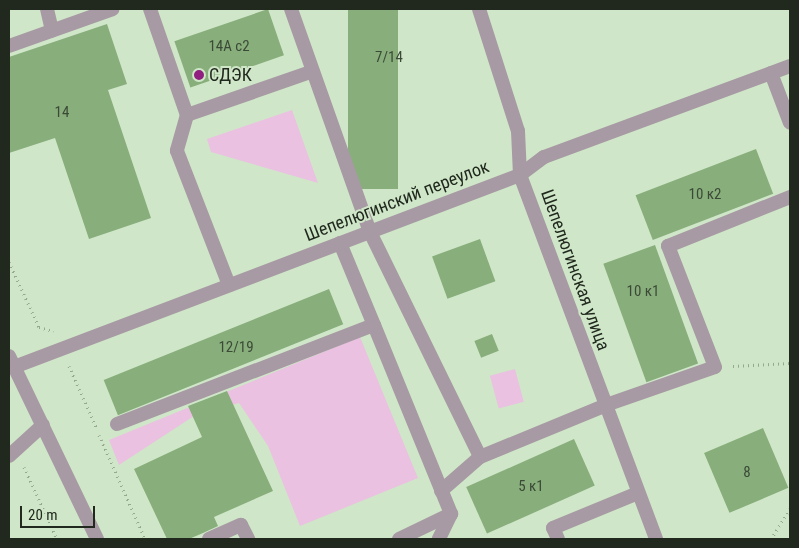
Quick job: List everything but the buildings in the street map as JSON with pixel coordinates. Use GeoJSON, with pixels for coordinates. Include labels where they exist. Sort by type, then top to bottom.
{"type":"FeatureCollection","features":[{"type":"Feature","properties":{"kind":"street"},"geometry":{"type":"LineString","coordinates":[[47,9],[52,30]]}},
{"type":"Feature","properties":{"kind":"street"},"geometry":{"type":"LineString","coordinates":[[9,46],[113,9]]}},
{"type":"Feature","properties":{"kind":"street"},"geometry":{"type":"LineString","coordinates":[[150,9],[187,115],[177,151],[229,285]]}},
{"type":"Feature","properties":{"kind":"street"},"geometry":{"type":"LineString","coordinates":[[291,9],[370,232],[480,457]]}},
{"type":"Feature","properties":{"kind":"street","name":"Шепелюгинская улица"},"geometry":{"type":"LineString","coordinates":[[478,9],[518,131],[520,175],[656,539]]}},
{"type":"Feature","properties":{"kind":"street","name":"Шепелюгинский переулок"},"geometry":{"type":"LineString","coordinates":[[12,362],[61,349],[520,175],[544,156],[790,66]]}},
{"type":"Feature","properties":{"kind":"street"},"geometry":{"type":"LineString","coordinates":[[187,115],[313,71]]}},
{"type":"Feature","properties":{"kind":"street"},"geometry":{"type":"LineString","coordinates":[[771,73],[790,123]]}},
{"type":"Feature","properties":{"kind":"street"},"geometry":{"type":"LineString","coordinates":[[442,491],[480,457],[606,405],[715,367],[668,246],[790,197]]}},
{"type":"Feature","properties":{"kind":"street"},"geometry":{"type":"LineString","coordinates":[[340,243],[451,514],[439,539]]}},
{"type":"Feature","properties":{"kind":"street"},"geometry":{"type":"LineString","coordinates":[[116,424],[374,326]]}},
{"type":"Feature","properties":{"kind":"street"},"geometry":{"type":"LineString","coordinates":[[12,362],[98,539]]}},
{"type":"Feature","properties":{"kind":"street"},"geometry":{"type":"LineString","coordinates":[[12,453],[43,425]]}},
{"type":"Feature","properties":{"kind":"street"},"geometry":{"type":"LineString","coordinates":[[558,539],[554,528],[638,494]]}},
{"type":"Feature","properties":{"kind":"street"},"geometry":{"type":"LineString","coordinates":[[399,539],[451,514]]}},
{"type":"Feature","properties":{"kind":"street"},"geometry":{"type":"LineString","coordinates":[[209,539],[241,524],[248,539]]}},
{"type":"Feature","properties":{"kind":"path"},"geometry":{"type":"LineString","coordinates":[[9,262],[39,327],[52,330],[145,539]]}},
{"type":"Feature","properties":{"kind":"path"},"geometry":{"type":"LineString","coordinates":[[715,367],[790,363]]}},
{"type":"Feature","properties":{"kind":"path"},"geometry":{"type":"LineString","coordinates":[[12,453],[57,539]]}},
{"type":"Feature","properties":{"kind":"path"},"geometry":{"type":"LineString","coordinates":[[772,539],[790,509]]}},
{"type":"Feature","properties":{"kind":"shaded area"},"geometry":{"type":"Polygon","coordinates":[[[292,110],[318,183],[211,152],[207,139],[292,110]]]}},
{"type":"Feature","properties":{"kind":"shaded area"},"geometry":{"type":"Polygon","coordinates":[[[360,337],[418,478],[300,526],[268,446],[239,403],[194,416],[119,465],[109,440],[360,337]]]}},
{"type":"Feature","properties":{"kind":"shaded area"},"geometry":{"type":"Polygon","coordinates":[[[515,369],[524,402],[499,409],[490,376],[515,369]]]}},
{"type":"Feature","properties":{"kind":"place","name":"СДЭК"},"geometry":{"type":"Point","coordinates":[199,75]}}]}
